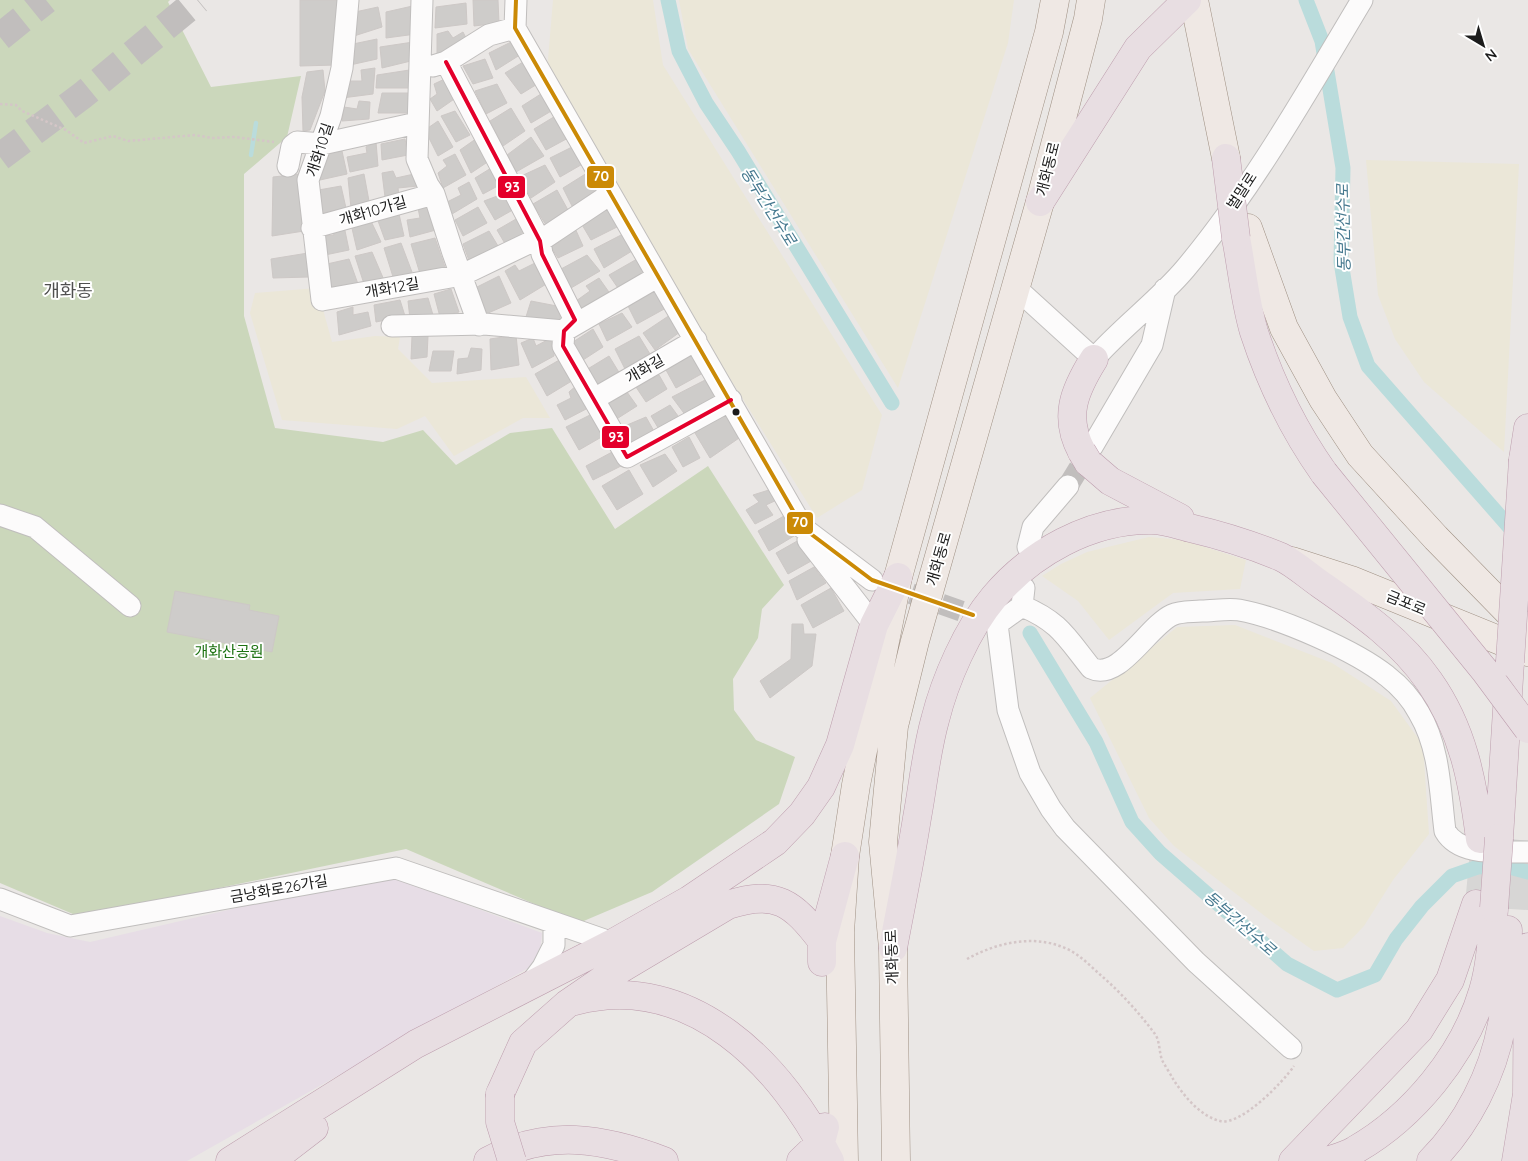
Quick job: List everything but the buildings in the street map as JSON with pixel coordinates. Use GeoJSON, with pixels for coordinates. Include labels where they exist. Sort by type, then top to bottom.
{"type":"FeatureCollection","features":[{"type":"Feature","properties":{"kind":"highway"},"geometry":{"type":"LineString","coordinates":[[1040,202],[1138,48],[1187,0]]}},
{"type":"Feature","properties":{"kind":"highway"},"geometry":{"type":"LineString","coordinates":[[1226,158],[1242,233],[1254,331],[1292,423],[1324,473],[1485,671],[1528,729]]}},
{"type":"Feature","properties":{"kind":"highway"},"geometry":{"type":"LineString","coordinates":[[1094,360],[1082,379],[1073,402],[1071,418],[1075,439],[1110,481],[1208,532]]}},
{"type":"Feature","properties":{"kind":"highway"},"geometry":{"type":"LineString","coordinates":[[1327,1161],[1355,1150],[1402,1115],[1427,1092],[1446,1068],[1469,1029],[1484,990],[1493,907],[1505,842],[1521,661],[1523,460],[1528,428]]}},
{"type":"Feature","properties":{"kind":"highway"},"geometry":{"type":"LineString","coordinates":[[893,948],[935,720],[955,663],[977,619],[994,597],[1016,575],[1041,556],[1071,538],[1110,524],[1152,519],[1208,532],[1283,558],[1378,624],[1407,652],[1430,681],[1452,719],[1465,751],[1475,793],[1505,842]]}},
{"type":"Feature","properties":{"kind":"highway"},"geometry":{"type":"LineString","coordinates":[[230,1161],[416,1044],[612,943],[704,890],[775,842],[802,814],[821,787],[840,745],[874,625],[885,578]]}},
{"type":"Feature","properties":{"kind":"highway"},"geometry":{"type":"LineString","coordinates":[[1521,661],[1528,624]]}},
{"type":"Feature","properties":{"kind":"highway"},"geometry":{"type":"LineString","coordinates":[[512,1161],[500,1122],[500,1094],[523,1043],[567,1004],[602,980],[720,910],[746,899],[767,897],[786,904],[809,924],[822,952],[845,856]]}},
{"type":"Feature","properties":{"kind":"highway"},"geometry":{"type":"LineString","coordinates":[[1293,1161],[1419,1030],[1493,907]]}},
{"type":"Feature","properties":{"kind":"highway"},"geometry":{"type":"LineString","coordinates":[[1431,1161],[1466,1117],[1494,1055],[1503,1024],[1493,907]]}},
{"type":"Feature","properties":{"kind":"highway"},"geometry":{"type":"LineString","coordinates":[[1516,1160],[1527,1094],[1528,948]]}},
{"type":"Feature","properties":{"kind":"highway"},"geometry":{"type":"LineString","coordinates":[[271,1161],[298,1138],[358,1099],[514,1005],[561,970]]}},
{"type":"Feature","properties":{"kind":"highway"},"geometry":{"type":"LineString","coordinates":[[567,1004],[597,996],[626,995],[660,1001],[696,1013],[730,1035],[763,1063],[783,1084],[826,1141],[801,1161]]}},
{"type":"Feature","properties":{"kind":"highway"},"geometry":{"type":"LineString","coordinates":[[488,1161],[527,1144],[549,1140],[579,1140],[598,1141],[664,1161]]}},
{"type":"Feature","properties":{"kind":"main road"},"geometry":{"type":"LineString","coordinates":[[844,1161],[840,932],[845,856],[885,578],[1049,32],[1055,0]]}},
{"type":"Feature","properties":{"kind":"main road","name":"개화동로"},"geometry":{"type":"LineString","coordinates":[[896,1161],[893,948],[883,842],[894,726],[915,641],[1040,202],[1088,19],[1091,0]]}},
{"type":"Feature","properties":{"kind":"main road"},"geometry":{"type":"LineString","coordinates":[[1194,0],[1226,158]]}},
{"type":"Feature","properties":{"kind":"main road"},"geometry":{"type":"LineString","coordinates":[[1242,233],[1284,328],[1323,399],[1360,455],[1448,551],[1528,632]]}},
{"type":"Feature","properties":{"kind":"main road","name":"금포로"},"geometry":{"type":"LineString","coordinates":[[1283,558],[1351,580],[1521,661]]}},
{"type":"Feature","properties":{"kind":"street","name":"개화10길"},"geometry":{"type":"LineString","coordinates":[[322,300],[312,228],[308,180],[322,144],[342,68],[348,0]]}},
{"type":"Feature","properties":{"kind":"street"},"geometry":{"type":"LineString","coordinates":[[422,0],[417,159],[434,194],[479,325]]}},
{"type":"Feature","properties":{"kind":"street"},"geometry":{"type":"LineString","coordinates":[[516,0],[515,28],[609,195],[731,400],[803,528],[809,543],[874,625]]}},
{"type":"Feature","properties":{"kind":"street","name":"벌말로"},"geometry":{"type":"LineString","coordinates":[[1094,360],[1183,271],[1207,242],[1312,83],[1362,0]]}},
{"type":"Feature","properties":{"kind":"street"},"geometry":{"type":"LineString","coordinates":[[419,72],[446,62],[490,35],[515,28]]}},
{"type":"Feature","properties":{"kind":"street"},"geometry":{"type":"LineString","coordinates":[[446,62],[540,241],[542,254],[575,320],[564,332],[563,346],[627,457],[731,400]]}},
{"type":"Feature","properties":{"kind":"street"},"geometry":{"type":"LineString","coordinates":[[288,166],[292,146],[297,142],[322,144],[417,123]]}},
{"type":"Feature","properties":{"kind":"street","name":"개화10가길"},"geometry":{"type":"LineString","coordinates":[[312,228],[434,194]]}},
{"type":"Feature","properties":{"kind":"street","name":"개화12길"},"geometry":{"type":"LineString","coordinates":[[322,300],[462,275],[537,239],[540,241],[609,195]]}},
{"type":"Feature","properties":{"kind":"street"},"geometry":{"type":"LineString","coordinates":[[392,326],[479,325],[564,332],[657,276]]}},
{"type":"Feature","properties":{"kind":"street"},"geometry":{"type":"LineString","coordinates":[[1016,288],[1094,360]]}},
{"type":"Feature","properties":{"kind":"street"},"geometry":{"type":"LineString","coordinates":[[1088,454],[1152,346],[1165,289]]}},
{"type":"Feature","properties":{"kind":"street","name":"개화길"},"geometry":{"type":"LineString","coordinates":[[594,399],[696,340]]}},
{"type":"Feature","properties":{"kind":"street"},"geometry":{"type":"LineString","coordinates":[[1028,547],[1033,527],[1068,486]]}},
{"type":"Feature","properties":{"kind":"street"},"geometry":{"type":"LineString","coordinates":[[0,515],[36,527],[130,606]]}},
{"type":"Feature","properties":{"kind":"street"},"geometry":{"type":"LineString","coordinates":[[803,528],[885,578]]}},
{"type":"Feature","properties":{"kind":"street"},"geometry":{"type":"LineString","coordinates":[[1292,1048],[1196,962],[1065,828],[1051,809],[1030,772],[1008,710],[997,624],[1023,597],[1062,628],[1091,668],[1096,671],[1104,671],[1121,661],[1163,620],[1172,615],[1186,612],[1238,610],[1265,618],[1340,648],[1387,676],[1420,714],[1433,746],[1445,831],[1449,838],[1456,844],[1471,849],[1505,842]]}},
{"type":"Feature","properties":{"kind":"street","name":"금낭화로26가길"},"geometry":{"type":"LineString","coordinates":[[0,899],[70,926],[396,868],[612,943]]}},
{"type":"Feature","properties":{"kind":"street"},"geometry":{"type":"LineString","coordinates":[[527,987],[543,967],[554,945],[554,924]]}},
{"type":"Feature","properties":{"kind":"path"},"geometry":{"type":"LineString","coordinates":[[0,104],[16,105],[22,111],[66,130],[84,144],[113,136],[128,141],[196,135],[254,139],[278,143]]}},
{"type":"Feature","properties":{"kind":"path"},"geometry":{"type":"LineString","coordinates":[[967,959],[985,949],[1024,941],[1048,942],[1066,948],[1085,961],[1124,997],[1157,1036],[1162,1060],[1184,1094],[1204,1115],[1221,1122],[1228,1122],[1241,1116],[1259,1104],[1287,1076],[1294,1066],[1295,1057],[1292,1048]]}},
{"type":"Feature","properties":{"kind":"shaded area"},"geometry":{"type":"Polygon","coordinates":[[[553,0],[653,0],[663,65],[882,415],[862,490],[817,518],[546,83],[553,0]]]}},
{"type":"Feature","properties":{"kind":"shaded area"},"geometry":{"type":"Polygon","coordinates":[[[679,0],[1014,0],[1008,43],[898,388],[688,49],[679,0]]]}},
{"type":"Feature","properties":{"kind":"shaded area"},"geometry":{"type":"Polygon","coordinates":[[[1366,160],[1519,164],[1504,452],[1424,382],[1395,339],[1378,295],[1366,160]]]}},
{"type":"Feature","properties":{"kind":"shaded area"},"geometry":{"type":"Polygon","coordinates":[[[317,288],[332,342],[375,336],[400,337],[398,349],[432,383],[526,377],[550,418],[523,418],[454,456],[425,416],[397,429],[282,420],[250,313],[255,293],[317,288]]]}},
{"type":"Feature","properties":{"kind":"shaded area"},"geometry":{"type":"Polygon","coordinates":[[[1149,537],[1183,540],[1246,560],[1240,589],[1173,593],[1109,640],[1078,601],[1042,576],[1061,564],[1087,552],[1149,537]]]}},
{"type":"Feature","properties":{"kind":"shaded area"},"geometry":{"type":"Polygon","coordinates":[[[1235,625],[1332,663],[1391,701],[1423,745],[1429,834],[1393,880],[1364,926],[1343,948],[1314,951],[1270,920],[1174,846],[1149,818],[1090,698],[1177,627],[1235,625]]]}},
{"type":"Feature","properties":{"kind":"shaded area"},"geometry":{"type":"Polygon","coordinates":[[[393,877],[542,933],[539,962],[187,1161],[0,1161],[0,916],[47,933],[90,942],[245,906],[393,877]]]}},
{"type":"Feature","properties":{"kind":"green space","name":"개화산공원"},"geometry":{"type":"Polygon","coordinates":[[[0,0],[170,0],[168,2],[211,87],[301,76],[287,137],[244,174],[244,316],[275,428],[383,442],[423,430],[456,465],[510,433],[552,428],[615,529],[708,466],[784,585],[762,609],[758,638],[733,679],[734,710],[756,740],[795,757],[779,804],[652,892],[579,923],[406,849],[80,917],[0,883],[0,0]]]}},
{"type":"Feature","properties":{"kind":"pier"},"geometry":{"type":"Polygon","coordinates":[[[1494,837],[1528,841],[1528,910],[1494,908],[1494,837]]]}},
{"type":"Feature","properties":{"kind":"pier"},"geometry":{"type":"Polygon","coordinates":[[[1471,839],[1489,839],[1485,905],[1465,905],[1471,839]]]}},
{"type":"Feature","properties":{"kind":"waterway","name":"동부간선수로"},"geometry":{"type":"LineString","coordinates":[[668,0],[679,51],[706,103],[738,151],[892,403]]}},
{"type":"Feature","properties":{"kind":"waterway","name":"동부간선수로"},"geometry":{"type":"LineString","coordinates":[[1306,0],[1322,41],[1343,168],[1341,262],[1350,317],[1368,366],[1519,538]]}},
{"type":"Feature","properties":{"kind":"waterway"},"geometry":{"type":"LineString","coordinates":[[251,155],[256,123]]}},
{"type":"Feature","properties":{"kind":"waterway","name":"동부간선수로"},"geometry":{"type":"LineString","coordinates":[[1030,633],[1096,742],[1132,822],[1160,853],[1287,964],[1337,990],[1375,975],[1396,939],[1422,906],[1452,876],[1478,867],[1502,865],[1528,872]]}},
{"type":"Feature","properties":{"kind":"tunnel"},"geometry":{"type":"LineString","coordinates":[[0,37],[46,0]]}},
{"type":"Feature","properties":{"kind":"tunnel"},"geometry":{"type":"LineString","coordinates":[[0,157],[83,95],[198,0]]}},
{"type":"Feature","properties":{"kind":"tunnel"},"geometry":{"type":"LineString","coordinates":[[1068,486],[1092,447]]}},
{"type":"Feature","properties":{"kind":"tunnel"},"geometry":{"type":"LineString","coordinates":[[881,583],[992,622]]}},
{"type":"Feature","properties":{"kind":"transit line","name":"70"},"geometry":{"type":"LineString","coordinates":[[516,0],[515,28],[803,528],[872,580],[973,615]]}},
{"type":"Feature","properties":{"kind":"transit line","name":"93"},"geometry":{"type":"LineString","coordinates":[[446,62],[540,241],[542,254],[575,320],[564,331],[563,346],[627,457],[731,400]]}},
{"type":"Feature","properties":{"kind":"district","name":"개화동"},"geometry":{"type":"Point","coordinates":[68,291]}}]}
